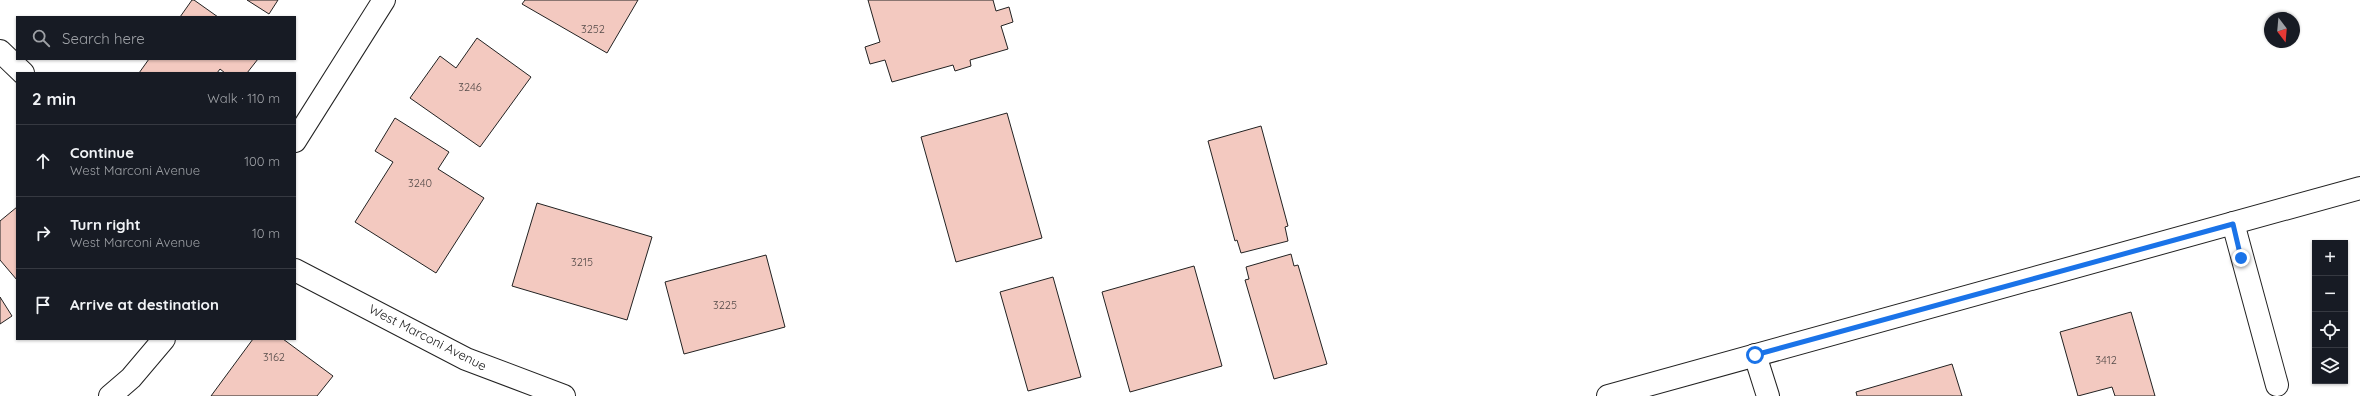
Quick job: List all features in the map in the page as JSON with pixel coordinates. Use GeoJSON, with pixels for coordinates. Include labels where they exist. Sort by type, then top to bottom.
{"type":"FeatureCollection","features":[{"type":"Feature","properties":{"kind":"street"},"geometry":{"type":"LineString","coordinates":[[296,139],[384,0]]}},
{"type":"Feature","properties":{"kind":"street"},"geometry":{"type":"LineString","coordinates":[[0,51],[22,72]]}},
{"type":"Feature","properties":{"kind":"street"},"geometry":{"type":"LineString","coordinates":[[1608,396],[2360,188]]}},
{"type":"Feature","properties":{"kind":"street"},"geometry":{"type":"LineString","coordinates":[[2233,224],[2277,385]]}},
{"type":"Feature","properties":{"kind":"street","name":"West Marconi Avenue"},"geometry":{"type":"LineString","coordinates":[[296,271],[466,359],[564,396]]}},
{"type":"Feature","properties":{"kind":"street"},"geometry":{"type":"LineString","coordinates":[[110,396],[131,378],[163,340]]}},
{"type":"Feature","properties":{"kind":"street"},"geometry":{"type":"LineString","coordinates":[[1755,355],[1768,396]]}},
{"type":"Feature","properties":{"kind":"building"},"geometry":{"type":"Polygon","coordinates":[[[192,0],[194,0],[217,16],[181,16],[192,0]]]}},
{"type":"Feature","properties":{"kind":"building"},"geometry":{"type":"Polygon","coordinates":[[[247,0],[278,0],[269,14],[247,0]]]}},
{"type":"Feature","properties":{"kind":"building"},"geometry":{"type":"Polygon","coordinates":[[[525,0],[638,0],[607,53],[522,4],[525,0]]]}},
{"type":"Feature","properties":{"kind":"building"},"geometry":{"type":"Polygon","coordinates":[[[868,0],[993,0],[996,11],[1009,7],[1013,22],[1001,26],[1008,49],[970,60],[971,66],[955,71],[953,65],[892,82],[885,60],[870,64],[865,47],[880,42],[868,0]]]}},
{"type":"Feature","properties":{"kind":"building"},"geometry":{"type":"Polygon","coordinates":[[[477,38],[531,77],[480,147],[410,98],[440,56],[456,68],[477,38]]]}},
{"type":"Feature","properties":{"kind":"building"},"geometry":{"type":"Polygon","coordinates":[[[148,60],[257,60],[248,72],[224,72],[220,69],[218,72],[140,72],[148,60]]]}},
{"type":"Feature","properties":{"kind":"building"},"geometry":{"type":"Polygon","coordinates":[[[1007,113],[1042,238],[956,262],[921,137],[1007,113]]]}},
{"type":"Feature","properties":{"kind":"building"},"geometry":{"type":"Polygon","coordinates":[[[395,118],[449,152],[438,169],[484,198],[436,273],[355,222],[393,162],[375,151],[395,118]]]}},
{"type":"Feature","properties":{"kind":"building"},"geometry":{"type":"Polygon","coordinates":[[[1261,126],[1288,226],[1285,227],[1288,241],[1241,253],[1237,240],[1235,241],[1208,141],[1261,126]]]}},
{"type":"Feature","properties":{"kind":"building"},"geometry":{"type":"Polygon","coordinates":[[[537,203],[652,237],[627,320],[512,286],[537,203]]]}},
{"type":"Feature","properties":{"kind":"building"},"geometry":{"type":"Polygon","coordinates":[[[16,208],[16,279],[0,260],[0,221],[16,208]]]}},
{"type":"Feature","properties":{"kind":"building"},"geometry":{"type":"Polygon","coordinates":[[[1291,254],[1294,266],[1298,265],[1327,364],[1274,379],[1245,280],[1249,279],[1246,267],[1291,254]]]}},
{"type":"Feature","properties":{"kind":"building"},"geometry":{"type":"Polygon","coordinates":[[[766,255],[785,327],[684,354],[665,282],[766,255]]]}},
{"type":"Feature","properties":{"kind":"building"},"geometry":{"type":"Polygon","coordinates":[[[1194,266],[1222,366],[1130,392],[1102,292],[1194,266]]]}},
{"type":"Feature","properties":{"kind":"building"},"geometry":{"type":"Polygon","coordinates":[[[1053,277],[1081,377],[1028,391],[1000,292],[1053,277]]]}},
{"type":"Feature","properties":{"kind":"building"},"geometry":{"type":"Polygon","coordinates":[[[0,297],[12,316],[0,324],[0,297]]]}},
{"type":"Feature","properties":{"kind":"building"},"geometry":{"type":"Polygon","coordinates":[[[2131,312],[2155,396],[2115,396],[2112,387],[2078,396],[2060,332],[2131,312]]]}},
{"type":"Feature","properties":{"kind":"building"},"geometry":{"type":"Polygon","coordinates":[[[252,340],[284,340],[333,376],[317,396],[211,396],[252,340]]]}},
{"type":"Feature","properties":{"kind":"building"},"geometry":{"type":"Polygon","coordinates":[[[1952,364],[1962,396],[1857,396],[1856,392],[1952,364]]]}},
{"type":"Feature","properties":{"kind":"route"},"geometry":{"type":"LineString","coordinates":[[1755,355],[2233,224],[2241,258]]}}]}
